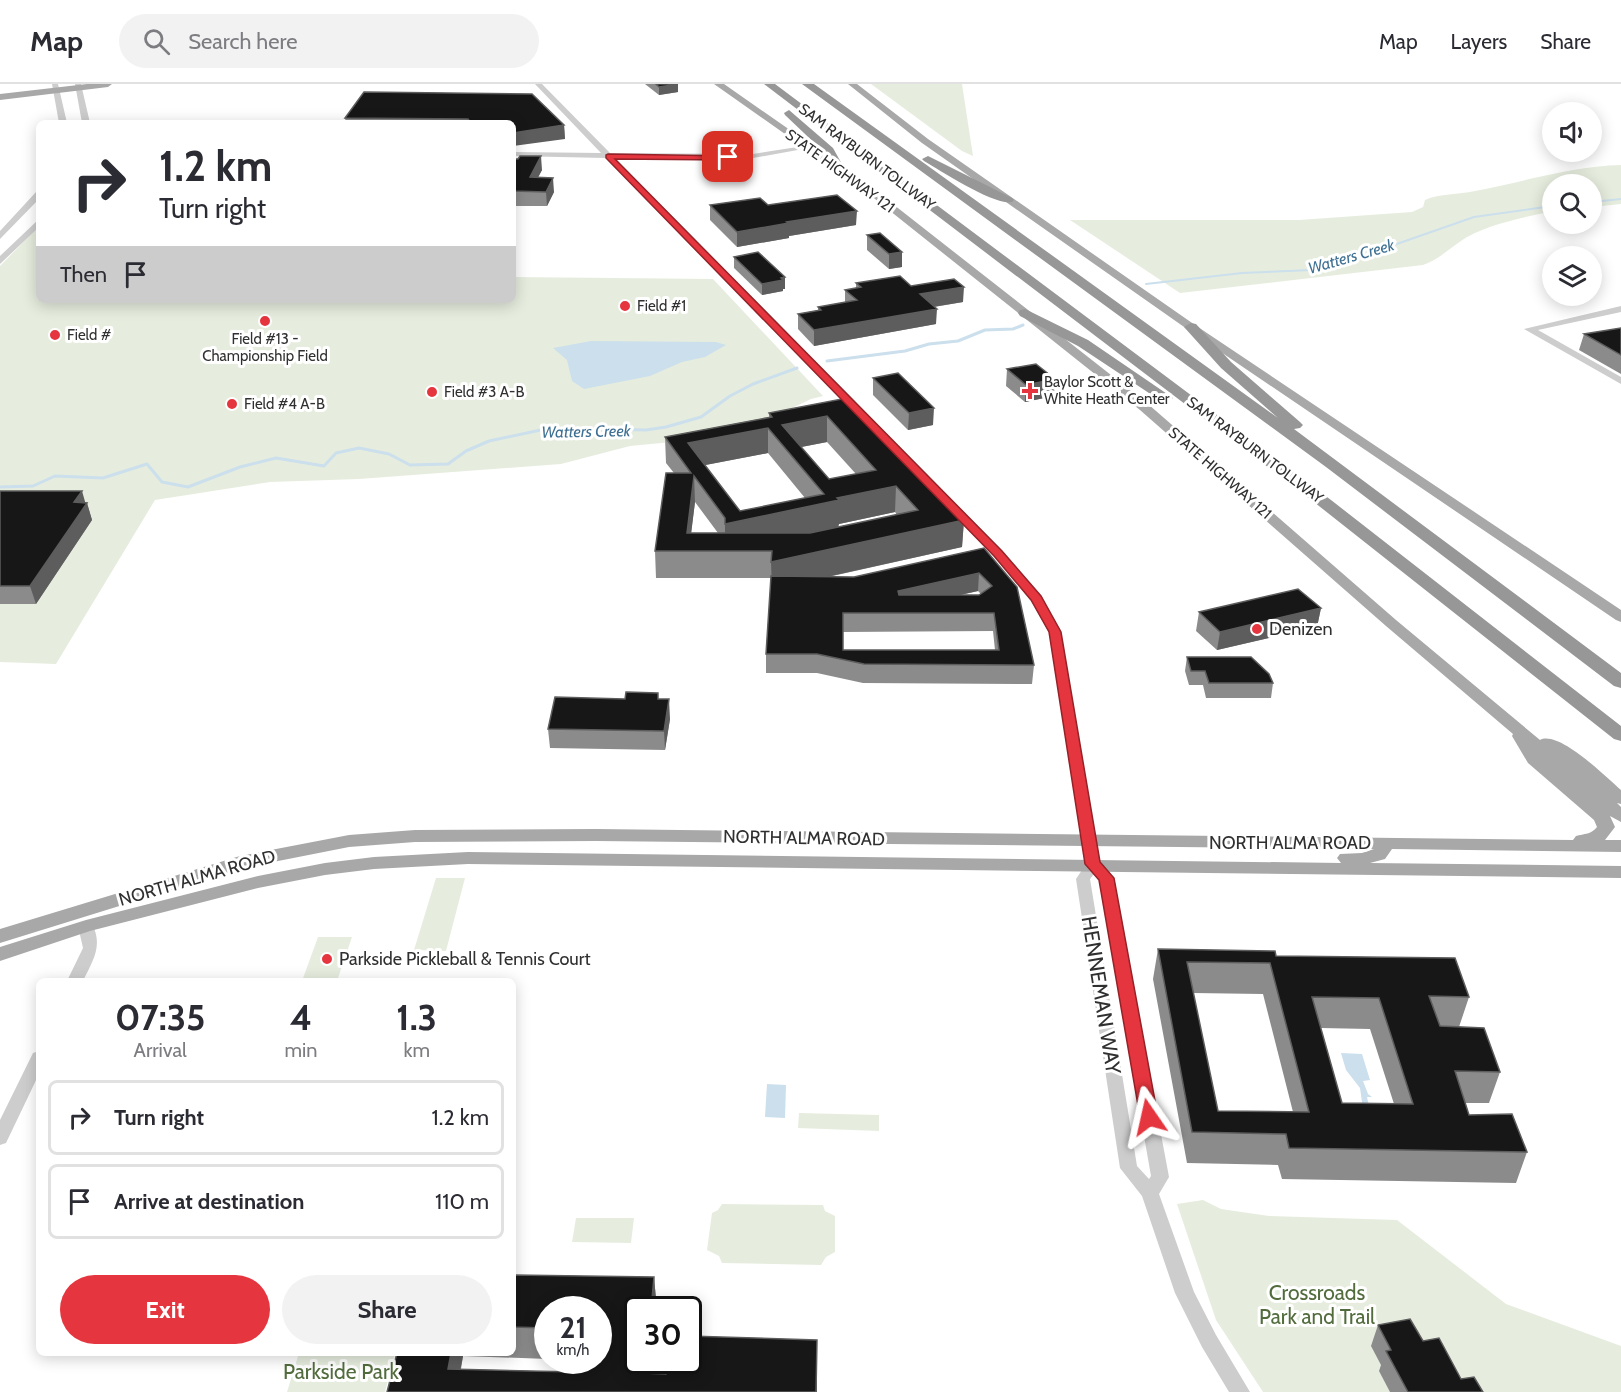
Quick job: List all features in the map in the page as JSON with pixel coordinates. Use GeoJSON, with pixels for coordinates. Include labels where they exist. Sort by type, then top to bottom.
{"type":"FeatureCollection","features":[{"type":"Feature","properties":{"kind":"highway"},"geometry":{"type":"LineString","coordinates":[[760,84],[828,150],[837,166]]}},
{"type":"Feature","properties":{"kind":"highway","name":"SAM RAYBURN TOLLWAY"},"geometry":{"type":"LineString","coordinates":[[769,84],[1325,503],[1621,735]]}},
{"type":"Feature","properties":{"kind":"highway","name":"SAM RAYBURN TOLLWAY"},"geometry":{"type":"LineString","coordinates":[[807,84],[1332,464],[1621,682]]}},
{"type":"Feature","properties":{"kind":"highway"},"geometry":{"type":"LineString","coordinates":[[868,129],[898,141],[970,183],[1008,200]]}},
{"type":"Feature","properties":{"kind":"highway"},"geometry":{"type":"LineString","coordinates":[[1025,313],[1083,343],[1251,457],[1325,503]]}},
{"type":"Feature","properties":{"kind":"highway"},"geometry":{"type":"LineString","coordinates":[[1191,327],[1226,365],[1282,412],[1332,464]]}},
{"type":"Feature","properties":{"kind":"main road"},"geometry":{"type":"LineString","coordinates":[[0,91],[108,84]]}},
{"type":"Feature","properties":{"kind":"main road","name":"STATE HIGHWAY 121"},"geometry":{"type":"LineString","coordinates":[[718,84],[837,166],[1144,407],[1391,623],[1621,816]]}},
{"type":"Feature","properties":{"kind":"main road"},"geometry":{"type":"LineString","coordinates":[[852,84],[925,141],[1191,327],[1621,617]]}},
{"type":"Feature","properties":{"kind":"main road"},"geometry":{"type":"LineString","coordinates":[[0,97],[56,86]]}},
{"type":"Feature","properties":{"kind":"main road"},"geometry":{"type":"LineString","coordinates":[[1509,720],[1571,756],[1621,799]]}},
{"type":"Feature","properties":{"kind":"main road"},"geometry":{"type":"LineString","coordinates":[[1509,720],[1534,759],[1602,817],[1606,827],[1603,834],[1596,838],[1553,845]]}},
{"type":"Feature","properties":{"kind":"main road"},"geometry":{"type":"LineString","coordinates":[[407,861],[416,836]]}},
{"type":"Feature","properties":{"kind":"main road","name":"NORTH ALMA ROAD"},"geometry":{"type":"LineString","coordinates":[[0,936],[240,862],[349,841],[416,836],[1621,846]]}},
{"type":"Feature","properties":{"kind":"main road"},"geometry":{"type":"LineString","coordinates":[[720,860],[722,837]]}},
{"type":"Feature","properties":{"kind":"main road"},"geometry":{"type":"LineString","coordinates":[[1260,867],[1300,858],[1362,858],[1379,855],[1387,843]]}},
{"type":"Feature","properties":{"kind":"main road"},"geometry":{"type":"LineString","coordinates":[[1400,869],[1403,862],[1416,854],[1464,851],[1473,849],[1477,844]]}},
{"type":"Feature","properties":{"kind":"main road","name":"NORTH ALMA ROAD"},"geometry":{"type":"LineString","coordinates":[[0,954],[86,926],[258,882],[325,869],[407,861],[468,858],[720,860],[1621,872]]}},
{"type":"Feature","properties":{"kind":"street","name":"HENNEMAN WAY"},"geometry":{"type":"LineString","coordinates":[[538,84],[998,553],[1036,599],[1055,632],[1093,864],[1107,878],[1160,1177],[1150,1193]]}},
{"type":"Feature","properties":{"kind":"street"},"geometry":{"type":"LineString","coordinates":[[56,86],[62,120]]}},
{"type":"Feature","properties":{"kind":"street"},"geometry":{"type":"LineString","coordinates":[[78,86],[85,120]]}},
{"type":"Feature","properties":{"kind":"street"},"geometry":{"type":"LineString","coordinates":[[516,154],[728,157],[753,156],[810,147]]}},
{"type":"Feature","properties":{"kind":"street"},"geometry":{"type":"LineString","coordinates":[[0,236],[36,197]]}},
{"type":"Feature","properties":{"kind":"street"},"geometry":{"type":"LineString","coordinates":[[0,261],[36,225]]}},
{"type":"Feature","properties":{"kind":"street"},"geometry":{"type":"LineString","coordinates":[[0,242],[18,243]]}},
{"type":"Feature","properties":{"kind":"street"},"geometry":{"type":"LineString","coordinates":[[1621,309],[1529,329],[1621,381]]}},
{"type":"Feature","properties":{"kind":"street","name":"HENNEMAN WAY"},"geometry":{"type":"LineString","coordinates":[[1093,864],[1083,879],[1129,1168],[1150,1193],[1185,1293],[1209,1341],[1240,1392]]}},
{"type":"Feature","properties":{"kind":"street"},"geometry":{"type":"LineString","coordinates":[[76,978],[91,948],[86,926]]}},
{"type":"Feature","properties":{"kind":"street"},"geometry":{"type":"LineString","coordinates":[[0,1138],[36,1063]]}},
{"type":"Feature","properties":{"kind":"green space"},"geometry":{"type":"Polygon","coordinates":[[[871,84],[962,84],[973,156],[962,151],[871,84]]]}},
{"type":"Feature","properties":{"kind":"green space"},"geometry":{"type":"Polygon","coordinates":[[[1621,165],[1621,204],[1602,206],[1602,174],[1552,174],[1584,168],[1621,165]]]}},
{"type":"Feature","properties":{"kind":"green space"},"geometry":{"type":"Polygon","coordinates":[[[1542,176],[1542,213],[1484,229],[1423,265],[1180,293],[1070,220],[1299,220],[1412,212],[1423,207],[1425,200],[1542,176]]]}},
{"type":"Feature","properties":{"kind":"green space"},"geometry":{"type":"Polygon","coordinates":[[[36,229],[36,303],[516,303],[516,277],[713,279],[823,396],[811,399],[735,436],[630,446],[561,464],[359,479],[270,482],[155,500],[56,664],[0,662],[0,266],[36,229]]]}},
{"type":"Feature","properties":{"kind":"green space"},"geometry":{"type":"Polygon","coordinates":[[[436,878],[465,878],[446,951],[414,950],[436,878]]]}},
{"type":"Feature","properties":{"kind":"green space","name":"Parkside Pickleball & Tennis Court"},"geometry":{"type":"Polygon","coordinates":[[[318,937],[352,937],[338,978],[303,978],[318,937]]]}},
{"type":"Feature","properties":{"kind":"green space"},"geometry":{"type":"Polygon","coordinates":[[[799,1113],[879,1115],[879,1131],[798,1128],[799,1113]]]}},
{"type":"Feature","properties":{"kind":"green space","name":"Crossroads Park and Trail"},"geometry":{"type":"Polygon","coordinates":[[[1203,1200],[1221,1209],[1269,1216],[1397,1220],[1506,1304],[1621,1346],[1621,1392],[1263,1392],[1216,1320],[1177,1204],[1203,1200]]]}},
{"type":"Feature","properties":{"kind":"green space"},"geometry":{"type":"Polygon","coordinates":[[[722,1204],[823,1205],[825,1211],[835,1216],[835,1252],[826,1257],[821,1265],[722,1263],[719,1256],[707,1250],[712,1213],[722,1204]]]}},
{"type":"Feature","properties":{"kind":"green space"},"geometry":{"type":"Polygon","coordinates":[[[576,1218],[634,1218],[631,1243],[572,1242],[576,1218]]]}},
{"type":"Feature","properties":{"kind":"green space","name":"Parkside Park"},"geometry":{"type":"Polygon","coordinates":[[[298,1356],[394,1356],[385,1392],[287,1392],[298,1356]]]}},
{"type":"Feature","properties":{"kind":"water"},"geometry":{"type":"Polygon","coordinates":[[[591,341],[716,342],[726,345],[705,357],[682,362],[650,376],[584,389],[572,381],[567,360],[553,348],[591,341]]]}},
{"type":"Feature","properties":{"kind":"water"},"geometry":{"type":"Polygon","coordinates":[[[1341,1053],[1362,1054],[1370,1080],[1363,1081],[1368,1094],[1372,1097],[1367,1097],[1370,1111],[1363,1109],[1360,1088],[1346,1070],[1341,1053]]]}},
{"type":"Feature","properties":{"kind":"water"},"geometry":{"type":"Polygon","coordinates":[[[767,1084],[786,1085],[785,1118],[765,1117],[767,1084]]]}},
{"type":"Feature","properties":{"kind":"building"},"geometry":{"type":"Polygon","coordinates":[[[656,84],[678,84],[659,87],[656,84]]]}},
{"type":"Feature","properties":{"kind":"building"},"geometry":{"type":"Polygon","coordinates":[[[364,92],[532,94],[564,125],[516,133],[516,120],[345,118],[364,92]]]}},
{"type":"Feature","properties":{"kind":"building"},"geometry":{"type":"Polygon","coordinates":[[[520,156],[541,156],[530,177],[553,178],[546,192],[516,191],[516,159],[520,156]]]}},
{"type":"Feature","properties":{"kind":"building"},"geometry":{"type":"Polygon","coordinates":[[[837,195],[857,211],[737,232],[710,205],[760,198],[768,205],[837,195]]]}},
{"type":"Feature","properties":{"kind":"building"},"geometry":{"type":"Polygon","coordinates":[[[880,233],[902,252],[889,254],[867,235],[880,233]]]}},
{"type":"Feature","properties":{"kind":"building"},"geometry":{"type":"Polygon","coordinates":[[[758,252],[785,277],[781,278],[783,280],[762,284],[734,257],[758,252]]]}},
{"type":"Feature","properties":{"kind":"building"},"geometry":{"type":"Polygon","coordinates":[[[900,276],[911,286],[954,279],[964,287],[920,294],[937,309],[814,330],[798,314],[821,310],[818,307],[857,300],[845,290],[861,287],[856,283],[900,276]]]}},
{"type":"Feature","properties":{"kind":"building"},"geometry":{"type":"Polygon","coordinates":[[[1621,328],[1621,355],[1584,334],[1621,328]]]}},
{"type":"Feature","properties":{"kind":"building"},"geometry":{"type":"Polygon","coordinates":[[[1036,364],[1055,379],[1026,385],[1007,369],[1036,364]]]}},
{"type":"Feature","properties":{"kind":"building"},"geometry":{"type":"Polygon","coordinates":[[[898,373],[934,408],[909,413],[873,378],[898,373]]]}},
{"type":"Feature","properties":{"kind":"building"},"geometry":{"type":"Polygon","coordinates":[[[847,398],[964,520],[771,562],[772,551],[655,551],[666,473],[691,473],[665,437],[772,417],[769,413],[847,398]],[[827,416],[782,425],[829,479],[876,470],[827,416]],[[768,428],[688,443],[740,511],[824,494],[768,428]],[[694,476],[687,533],[810,533],[918,510],[896,486],[725,524],[725,518],[694,476]]]}},
{"type":"Feature","properties":{"kind":"building"},"geometry":{"type":"Polygon","coordinates":[[[0,491],[82,491],[74,502],[87,503],[30,586],[0,586],[0,491]]]}},
{"type":"Feature","properties":{"kind":"building"},"geometry":{"type":"Polygon","coordinates":[[[984,548],[1017,587],[1034,665],[864,664],[817,654],[766,654],[771,576],[854,577],[984,548]],[[979,573],[898,591],[899,595],[979,595],[992,586],[979,573]],[[843,613],[843,650],[999,650],[994,613],[843,613]]]}},
{"type":"Feature","properties":{"kind":"building"},"geometry":{"type":"Polygon","coordinates":[[[1298,589],[1321,608],[1220,632],[1199,612],[1298,589]]]}},
{"type":"Feature","properties":{"kind":"building"},"geometry":{"type":"Polygon","coordinates":[[[1187,657],[1251,657],[1269,674],[1273,683],[1209,683],[1205,671],[1191,671],[1187,657]]]}},
{"type":"Feature","properties":{"kind":"building"},"geometry":{"type":"Polygon","coordinates":[[[626,692],[658,693],[658,699],[669,699],[664,731],[548,729],[555,697],[625,699],[626,692]]]}},
{"type":"Feature","properties":{"kind":"building"},"geometry":{"type":"Polygon","coordinates":[[[1158,949],[1275,951],[1276,956],[1455,958],[1469,997],[1429,996],[1440,1026],[1484,1028],[1500,1072],[1455,1071],[1469,1115],[1512,1114],[1527,1152],[1289,1148],[1286,1134],[1192,1132],[1158,949]],[[1187,962],[1218,1111],[1309,1112],[1270,963],[1187,962]],[[1312,997],[1342,1103],[1413,1104],[1379,998],[1312,997]]]}},
{"type":"Feature","properties":{"kind":"building"},"geometry":{"type":"Polygon","coordinates":[[[516,1275],[654,1277],[652,1296],[624,1296],[624,1374],[702,1374],[702,1336],[817,1340],[816,1392],[387,1392],[396,1356],[450,1356],[448,1369],[534,1371],[534,1374],[612,1374],[612,1296],[534,1296],[534,1328],[516,1327],[516,1275]]]}},
{"type":"Feature","properties":{"kind":"building"},"geometry":{"type":"Polygon","coordinates":[[[1410,1319],[1423,1341],[1439,1338],[1461,1379],[1474,1377],[1483,1392],[1408,1392],[1386,1351],[1391,1350],[1378,1325],[1410,1319]]]}},
{"type":"Feature","properties":{"kind":"waterway","name":"Watters Creek"},"geometry":{"type":"LineString","coordinates":[[1602,201],[1621,199]]}},
{"type":"Feature","properties":{"kind":"waterway","name":"Watters Creek"},"geometry":{"type":"LineString","coordinates":[[1146,284],[1242,273],[1312,270],[1371,253],[1474,217],[1542,207]]}},
{"type":"Feature","properties":{"kind":"waterway","name":"Watters Creek"},"geometry":{"type":"LineString","coordinates":[[827,361],[905,351],[929,344],[958,341],[985,330],[1013,329],[1023,325]]}},
{"type":"Feature","properties":{"kind":"waterway","name":"Watters Creek"},"geometry":{"type":"LineString","coordinates":[[0,487],[33,486],[55,476],[103,478],[147,464],[162,482],[188,487],[240,467],[276,458],[324,466],[336,453],[359,448],[389,454],[410,465],[448,464],[466,451],[489,441],[550,428],[646,430],[666,427],[701,417],[730,396],[753,384],[797,368]]}},
{"type":"Feature","properties":{"kind":"place","name":"Field #1"},"geometry":{"type":"Point","coordinates":[625,306]}},
{"type":"Feature","properties":{"kind":"place","name":"Field #13 - Championship Field"},"geometry":{"type":"Point","coordinates":[265,321]}},
{"type":"Feature","properties":{"kind":"place","name":"Field #"},"geometry":{"type":"Point","coordinates":[55,335]}},
{"type":"Feature","properties":{"kind":"place","name":"Baylor Scott & White Heath Center"},"geometry":{"type":"Point","coordinates":[1030,391]}},
{"type":"Feature","properties":{"kind":"place","name":"Field #3 A-B"},"geometry":{"type":"Point","coordinates":[432,392]}},
{"type":"Feature","properties":{"kind":"place","name":"Field #4 A-B"},"geometry":{"type":"Point","coordinates":[232,404]}},
{"type":"Feature","properties":{"kind":"place","name":"Denizen"},"geometry":{"type":"Point","coordinates":[1257,629]}},
{"type":"Feature","properties":{"kind":"place","name":"Parkside Pickleball & Tennis Court"},"geometry":{"type":"Point","coordinates":[327,959]}},
{"type":"Feature","properties":{"kind":"route"},"geometry":{"type":"LineString","coordinates":[[728,157],[608,157],[998,553],[1036,599],[1055,632],[1093,864],[1107,878],[1149,1117]]}}]}
